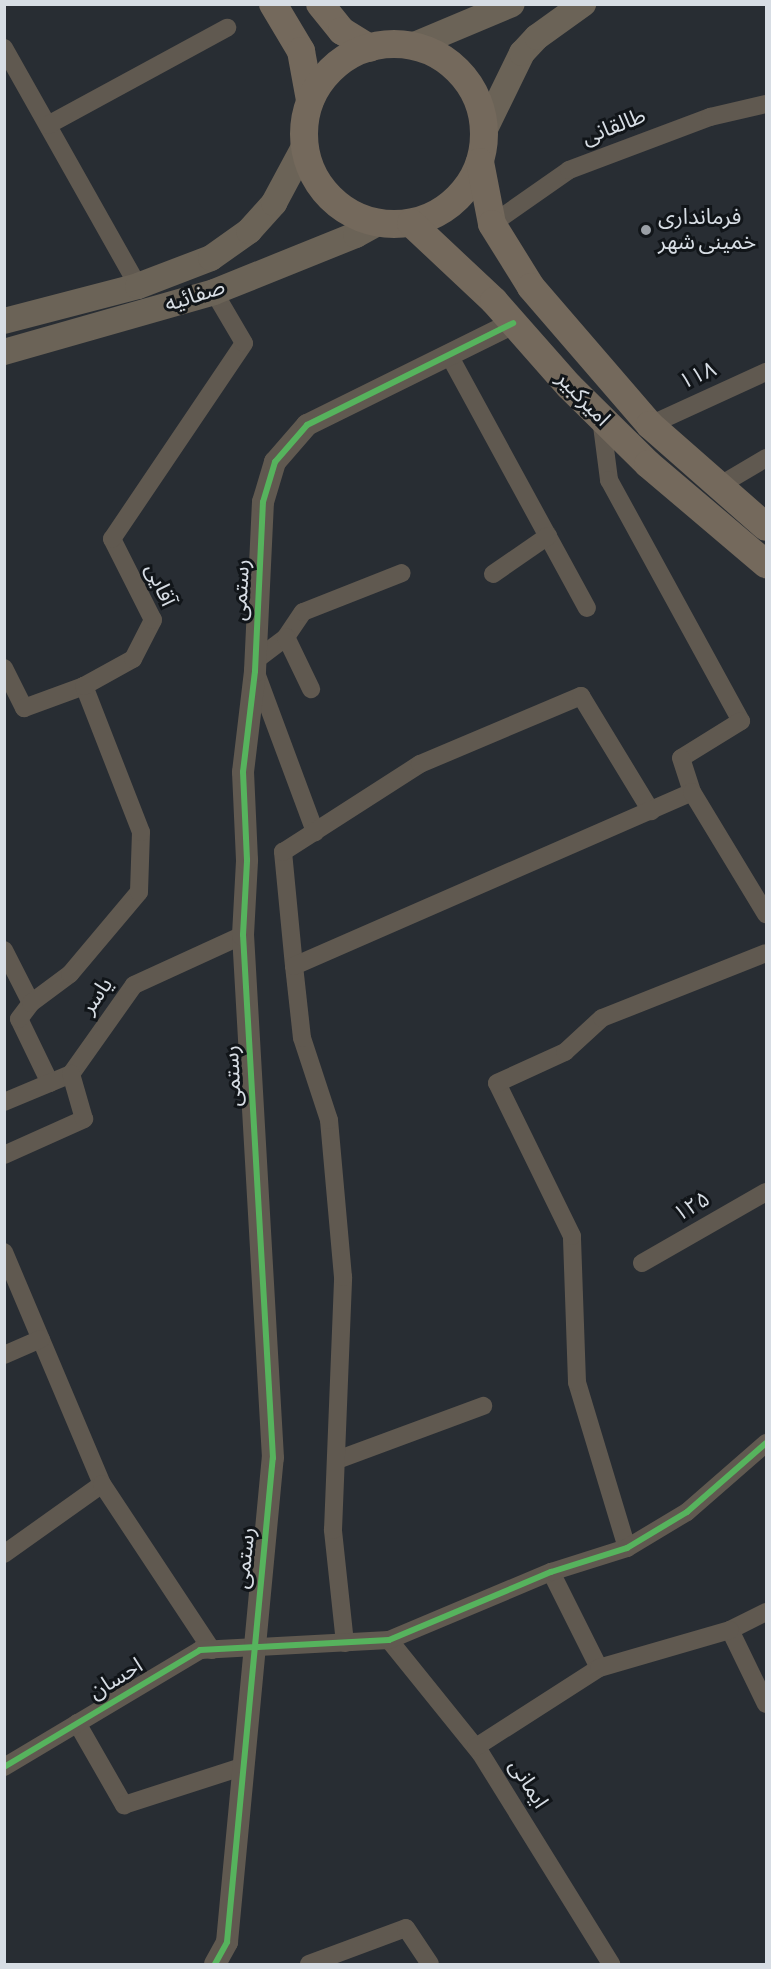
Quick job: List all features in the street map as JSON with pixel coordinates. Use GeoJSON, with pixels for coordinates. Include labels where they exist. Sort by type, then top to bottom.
{"type":"FeatureCollection","features":[{"type":"Feature","properties":{"kind":"main road"},"geometry":{"type":"LineString","coordinates":[[273,4],[301,51],[310,100],[304,147],[315,178],[335,203],[363,219],[411,223],[453,202],[480,162],[484,131],[522,53],[537,37],[583,4]]}},
{"type":"Feature","properties":{"kind":"main road"},"geometry":{"type":"LineString","coordinates":[[321,4],[342,31],[369,48]]}},
{"type":"Feature","properties":{"kind":"main road"},"geometry":{"type":"LineString","coordinates":[[310,100],[334,67],[369,48],[412,46],[512,4]]}},
{"type":"Feature","properties":{"kind":"main road"},"geometry":{"type":"LineString","coordinates":[[412,46],[437,55],[460,73],[477,100],[484,131]]}},
{"type":"Feature","properties":{"kind":"main road","name":"صفائیه"},"geometry":{"type":"LineString","coordinates":[[4,321],[138,286],[210,258],[249,231],[274,203],[304,147]]}},
{"type":"Feature","properties":{"kind":"main road","name":"امیرکبیر"},"geometry":{"type":"LineString","coordinates":[[480,162],[492,224],[531,287],[650,425],[717,487],[766,527]]}},
{"type":"Feature","properties":{"kind":"main road","name":"صفائیه"},"geometry":{"type":"LineString","coordinates":[[4,352],[214,292],[356,235],[379,222]]}},
{"type":"Feature","properties":{"kind":"main road","name":"امیرکبیر"},"geometry":{"type":"LineString","coordinates":[[411,223],[513,323],[601,418],[648,464],[766,564]]}},
{"type":"Feature","properties":{"kind":"street"},"geometry":{"type":"LineString","coordinates":[[48,125],[227,28]]}},
{"type":"Feature","properties":{"kind":"street"},"geometry":{"type":"LineString","coordinates":[[4,48],[138,286]]}},
{"type":"Feature","properties":{"kind":"street","name":"طالقانی"},"geometry":{"type":"LineString","coordinates":[[492,224],[569,170],[710,117],[766,104]]}},
{"type":"Feature","properties":{"kind":"street","name":"آقایی"},"geometry":{"type":"LineString","coordinates":[[84,686],[133,659],[153,620],[112,539],[244,343],[214,292]]}},
{"type":"Feature","properties":{"kind":"street","name":"رستمی"},"geometry":{"type":"LineString","coordinates":[[216,1964],[227,1942],[273,1458],[243,935],[247,860],[243,772],[255,665],[263,502],[275,462],[307,425],[513,323]]}},
{"type":"Feature","properties":{"kind":"street"},"geometry":{"type":"LineString","coordinates":[[449,355],[587,608]]}},
{"type":"Feature","properties":{"kind":"street","name":"۱۱۸"},"geometry":{"type":"LineString","coordinates":[[650,425],[766,372]]}},
{"type":"Feature","properties":{"kind":"street"},"geometry":{"type":"LineString","coordinates":[[601,418],[609,480],[741,721],[681,758],[692,792],[766,914]]}},
{"type":"Feature","properties":{"kind":"street"},"geometry":{"type":"LineString","coordinates":[[717,487],[766,458]]}},
{"type":"Feature","properties":{"kind":"street"},"geometry":{"type":"LineString","coordinates":[[493,574],[548,536]]}},
{"type":"Feature","properties":{"kind":"street"},"geometry":{"type":"LineString","coordinates":[[315,832],[255,665],[286,637],[303,612],[402,573]]}},
{"type":"Feature","properties":{"kind":"street"},"geometry":{"type":"LineString","coordinates":[[286,637],[311,689]]}},
{"type":"Feature","properties":{"kind":"street"},"geometry":{"type":"LineString","coordinates":[[4,668],[24,708],[84,686],[141,832],[140,892],[70,974],[31,1003],[19,1019],[50,1083]]}},
{"type":"Feature","properties":{"kind":"street"},"geometry":{"type":"LineString","coordinates":[[345,1643],[333,1530],[343,1277],[329,1120],[302,1038],[283,852],[420,764],[581,696],[651,811]]}},
{"type":"Feature","properties":{"kind":"street"},"geometry":{"type":"LineString","coordinates":[[294,966],[692,792]]}},
{"type":"Feature","properties":{"kind":"street","name":"یاسر"},"geometry":{"type":"LineString","coordinates":[[71,1074],[134,986],[243,935]]}},
{"type":"Feature","properties":{"kind":"street"},"geometry":{"type":"LineString","coordinates":[[4,950],[31,1003]]}},
{"type":"Feature","properties":{"kind":"street"},"geometry":{"type":"LineString","coordinates":[[627,1548],[577,1382],[572,1236],[497,1083],[565,1052],[602,1018],[766,953]]}},
{"type":"Feature","properties":{"kind":"street"},"geometry":{"type":"LineString","coordinates":[[4,1102],[71,1074],[84,1119],[4,1155]]}},
{"type":"Feature","properties":{"kind":"street","name":"۱۲۵"},"geometry":{"type":"LineString","coordinates":[[642,1263],[766,1192]]}},
{"type":"Feature","properties":{"kind":"street"},"geometry":{"type":"LineString","coordinates":[[4,1252],[102,1484],[212,1650]]}},
{"type":"Feature","properties":{"kind":"street"},"geometry":{"type":"LineString","coordinates":[[4,1355],[41,1339]]}},
{"type":"Feature","properties":{"kind":"street"},"geometry":{"type":"LineString","coordinates":[[337,1460],[483,1406]]}},
{"type":"Feature","properties":{"kind":"street","name":"احسان"},"geometry":{"type":"LineString","coordinates":[[4,1767],[200,1650],[254,1649],[389,1640],[551,1572],[627,1548],[687,1512],[766,1443]]}},
{"type":"Feature","properties":{"kind":"street"},"geometry":{"type":"LineString","coordinates":[[4,1554],[102,1484]]}},
{"type":"Feature","properties":{"kind":"street"},"geometry":{"type":"LineString","coordinates":[[551,1572],[599,1668]]}},
{"type":"Feature","properties":{"kind":"street"},"geometry":{"type":"LineString","coordinates":[[476,1747],[599,1668],[730,1630],[766,1612]]}},
{"type":"Feature","properties":{"kind":"street"},"geometry":{"type":"LineString","coordinates":[[730,1630],[766,1704]]}},
{"type":"Feature","properties":{"kind":"street","name":"ایمانی"},"geometry":{"type":"LineString","coordinates":[[389,1640],[476,1747],[611,1965]]}},
{"type":"Feature","properties":{"kind":"street"},"geometry":{"type":"LineString","coordinates":[[76,1723],[124,1805],[242,1767]]}},
{"type":"Feature","properties":{"kind":"street"},"geometry":{"type":"LineString","coordinates":[[309,1965],[406,1928],[430,1965]]}},
{"type":"Feature","properties":{"kind":"cycle path"},"geometry":{"type":"LineString","coordinates":[[215,1964],[227,1942],[273,1458],[243,935],[247,860],[243,772],[255,671],[263,502],[275,462],[307,425],[513,323]]}},
{"type":"Feature","properties":{"kind":"cycle path"},"geometry":{"type":"LineString","coordinates":[[4,1767],[200,1650],[389,1640],[551,1572],[627,1548],[687,1512],[766,1443]]}},
{"type":"Feature","properties":{"kind":"place","name":"فرمانداری خمینی شهر"},"geometry":{"type":"Point","coordinates":[646,230]}}]}
